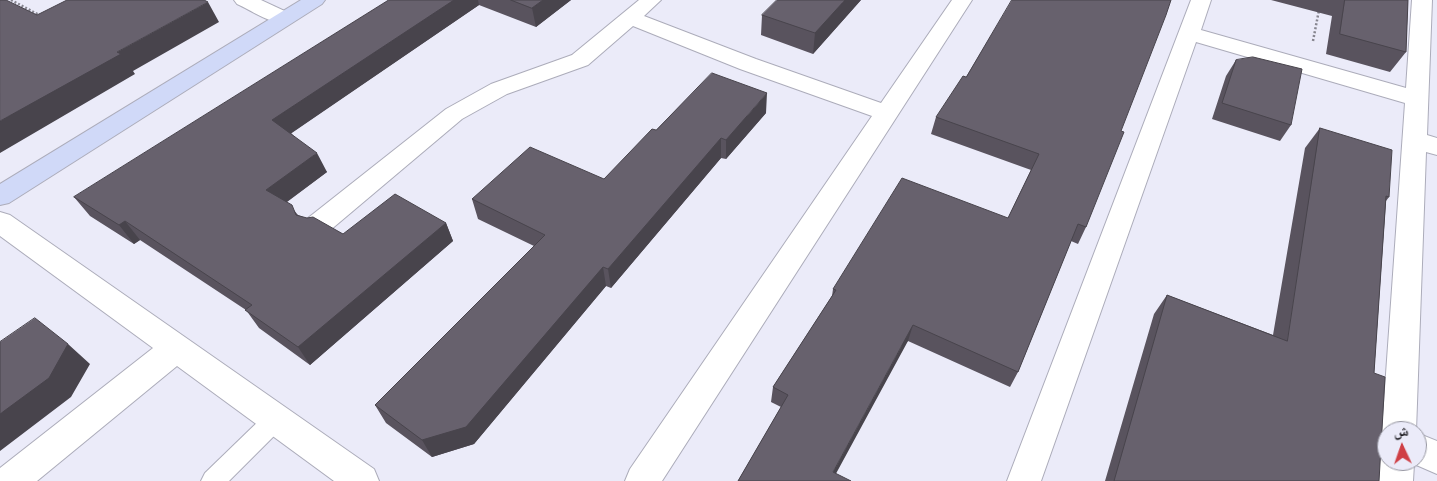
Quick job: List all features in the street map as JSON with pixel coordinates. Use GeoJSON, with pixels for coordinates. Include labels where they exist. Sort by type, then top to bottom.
{"type":"FeatureCollection","features":[{"type":"Feature","properties":{"kind":"street"},"geometry":{"type":"LineString","coordinates":[[244,0],[284,18]]}},
{"type":"Feature","properties":{"kind":"street"},"geometry":{"type":"LineString","coordinates":[[0,196],[314,0]]}},
{"type":"Feature","properties":{"kind":"street"},"geometry":{"type":"LineString","coordinates":[[318,226],[454,114],[495,91],[580,60],[651,0]]}},
{"type":"Feature","properties":{"kind":"street"},"geometry":{"type":"LineString","coordinates":[[642,481],[962,0]]}},
{"type":"Feature","properties":{"kind":"street"},"geometry":{"type":"LineString","coordinates":[[1024,481],[1201,0]]}},
{"type":"Feature","properties":{"kind":"street"},"geometry":{"type":"LineString","coordinates":[[1400,421],[1425,144],[1416,99],[1424,6]]}},
{"type":"Feature","properties":{"kind":"street"},"geometry":{"type":"LineString","coordinates":[[630,18],[748,64],[887,113]]}},
{"type":"Feature","properties":{"kind":"street"},"geometry":{"type":"LineString","coordinates":[[1188,33],[1416,99]]}},
{"type":"Feature","properties":{"kind":"street"},"geometry":{"type":"LineString","coordinates":[[0,222],[362,481]]}},
{"type":"Feature","properties":{"kind":"street"},"geometry":{"type":"LineString","coordinates":[[11,481],[176,348]]}},
{"type":"Feature","properties":{"kind":"lane"},"geometry":{"type":"LineString","coordinates":[[213,481],[275,420]]}},
{"type":"Feature","properties":{"kind":"path"},"geometry":{"type":"LineString","coordinates":[[11,0],[43,17]]}},
{"type":"Feature","properties":{"kind":"path"},"geometry":{"type":"LineString","coordinates":[[1308,68],[1320,10]]}},
{"type":"Feature","properties":{"kind":"building"},"geometry":{"type":"Polygon","coordinates":[[[0,0],[6,0],[37,15],[67,0],[204,0],[208,2],[117,52],[121,54],[0,121],[0,0]]]}},
{"type":"Feature","properties":{"kind":"building"},"geometry":{"type":"Polygon","coordinates":[[[389,0],[454,0],[272,120],[317,153],[266,190],[292,205],[296,215],[307,218],[313,217],[343,234],[395,194],[446,223],[298,347],[245,310],[252,305],[125,221],[119,225],[74,197],[389,0]]]}},
{"type":"Feature","properties":{"kind":"building"},"geometry":{"type":"Polygon","coordinates":[[[511,0],[543,0],[532,8],[511,0]]]}},
{"type":"Feature","properties":{"kind":"building"},"geometry":{"type":"Polygon","coordinates":[[[777,0],[845,0],[815,33],[762,15],[777,0]]]}},
{"type":"Feature","properties":{"kind":"building"},"geometry":{"type":"Polygon","coordinates":[[[1012,0],[1171,0],[1121,131],[1124,132],[1086,227],[1078,224],[1018,372],[913,325],[833,472],[851,481],[738,481],[788,395],[773,387],[836,290],[833,289],[902,178],[1008,218],[1039,154],[936,117],[963,76],[966,77],[1012,0]]]}},
{"type":"Feature","properties":{"kind":"building"},"geometry":{"type":"Polygon","coordinates":[[[1345,0],[1408,0],[1406,52],[1340,34],[1345,0]]]}},
{"type":"Feature","properties":{"kind":"building"},"geometry":{"type":"Polygon","coordinates":[[[1253,57],[1302,69],[1291,125],[1222,103],[1236,60],[1253,57]]]}},
{"type":"Feature","properties":{"kind":"building"},"geometry":{"type":"Polygon","coordinates":[[[712,73],[767,93],[726,140],[721,138],[608,269],[603,267],[466,427],[422,440],[375,405],[545,235],[472,199],[530,147],[604,179],[652,129],[656,130],[712,73]]]}},
{"type":"Feature","properties":{"kind":"building"},"geometry":{"type":"Polygon","coordinates":[[[1320,128],[1392,150],[1389,197],[1386,196],[1374,373],[1385,377],[1382,421],[1377,421],[1377,471],[1380,471],[1379,481],[1114,481],[1167,295],[1287,341],[1320,128]]]}},
{"type":"Feature","properties":{"kind":"building"},"geometry":{"type":"Polygon","coordinates":[[[35,318],[68,344],[49,378],[0,414],[0,342],[35,318]]]}}]}
